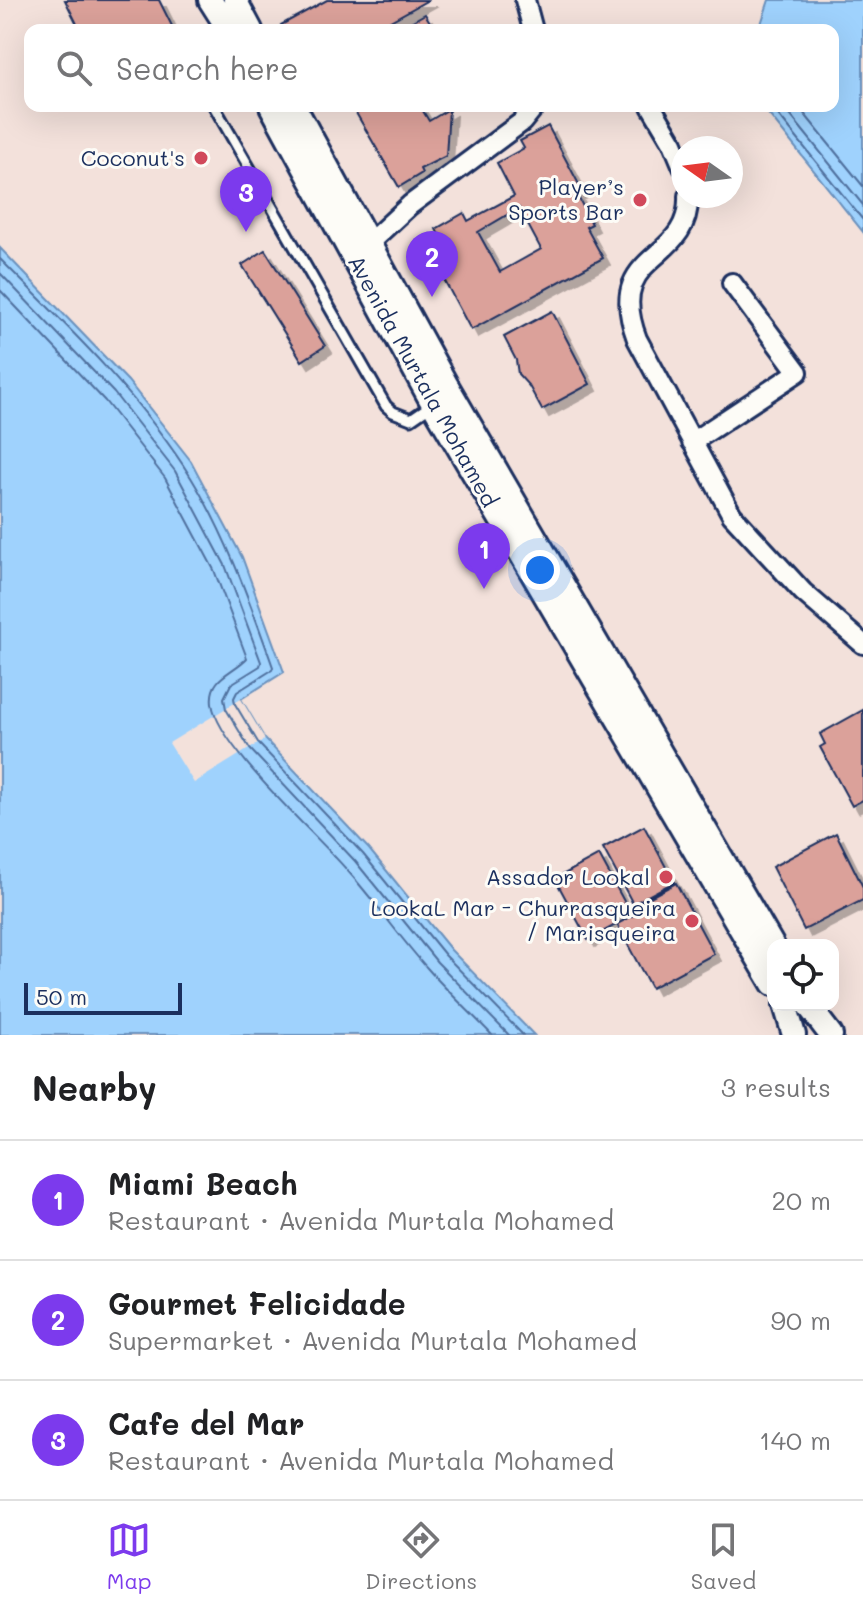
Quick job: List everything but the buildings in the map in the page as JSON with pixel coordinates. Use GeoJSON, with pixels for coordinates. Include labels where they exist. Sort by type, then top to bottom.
{"type":"FeatureCollection","features":[{"type":"Feature","properties":{"kind":"street"},"geometry":{"type":"LineString","coordinates":[[210,0],[225,24]]}},
{"type":"Feature","properties":{"kind":"street"},"geometry":{"type":"LineString","coordinates":[[235,0],[248,24]]}},
{"type":"Feature","properties":{"kind":"street"},"geometry":{"type":"LineString","coordinates":[[525,0],[531,24]]}},
{"type":"Feature","properties":{"kind":"street","name":"Avenida Murtala Mohamed"},"geometry":{"type":"LineString","coordinates":[[274,112],[433,404],[767,974]]}},
{"type":"Feature","properties":{"kind":"street","name":"Avenida Murtala Mohamed"},"geometry":{"type":"LineString","coordinates":[[297,112],[446,384],[769,939]]}},
{"type":"Feature","properties":{"kind":"street"},"geometry":{"type":"LineString","coordinates":[[370,242],[410,205],[522,122],[530,112]]}},
{"type":"Feature","properties":{"kind":"street"},"geometry":{"type":"LineString","coordinates":[[655,112],[671,140]]}},
{"type":"Feature","properties":{"kind":"street"},"geometry":{"type":"LineString","coordinates":[[686,208],[685,220],[677,235],[643,266],[634,279],[628,299],[629,317],[637,339],[732,515],[803,592],[863,644]]}},
{"type":"Feature","properties":{"kind":"street"},"geometry":{"type":"LineString","coordinates":[[692,442],[798,372],[732,283]]}},
{"type":"Feature","properties":{"kind":"street"},"geometry":{"type":"LineString","coordinates":[[787,1011],[794,1035]]}},
{"type":"Feature","properties":{"kind":"street"},"geometry":{"type":"LineString","coordinates":[[813,1011],[831,1035]]}},
{"type":"Feature","properties":{"kind":"lane"},"geometry":{"type":"LineString","coordinates":[[217,112],[386,406],[411,419],[433,404]]}},
{"type":"Feature","properties":{"kind":"water"},"geometry":{"type":"Polygon","coordinates":[[[769,0],[863,0],[863,232],[767,112],[839,112],[839,24],[761,24],[769,0]]]}},
{"type":"Feature","properties":{"kind":"water"},"geometry":{"type":"Polygon","coordinates":[[[0,248],[128,381],[191,461],[242,557],[284,672],[241,699],[265,739],[369,849],[451,950],[534,1035],[0,1035],[0,248]]]}},
{"type":"Feature","properties":{"kind":"pier"},"geometry":{"type":"Polygon","coordinates":[[[241,699],[265,739],[194,783],[169,743],[241,699]]]}},
{"type":"Feature","properties":{"kind":"place","name":"Coconut's"},"geometry":{"type":"Point","coordinates":[201,158]}},
{"type":"Feature","properties":{"kind":"place","name":"Player’s Sports Bar"},"geometry":{"type":"Point","coordinates":[640,200]}},
{"type":"Feature","properties":{"kind":"place","name":"Cafe del Mar"},"geometry":{"type":"Point","coordinates":[246,232]}},
{"type":"Feature","properties":{"kind":"place","name":"Gourmet Felicidade"},"geometry":{"type":"Point","coordinates":[432,297]}},
{"type":"Feature","properties":{"kind":"place","name":"Miami Beach"},"geometry":{"type":"Point","coordinates":[484,589]}},
{"type":"Feature","properties":{"kind":"place","name":"Assador Lookal"},"geometry":{"type":"Point","coordinates":[666,877]}},
{"type":"Feature","properties":{"kind":"place","name":"LookaL Mar - Churrasqueira / Marisqueira"},"geometry":{"type":"Point","coordinates":[692,921]}}]}
